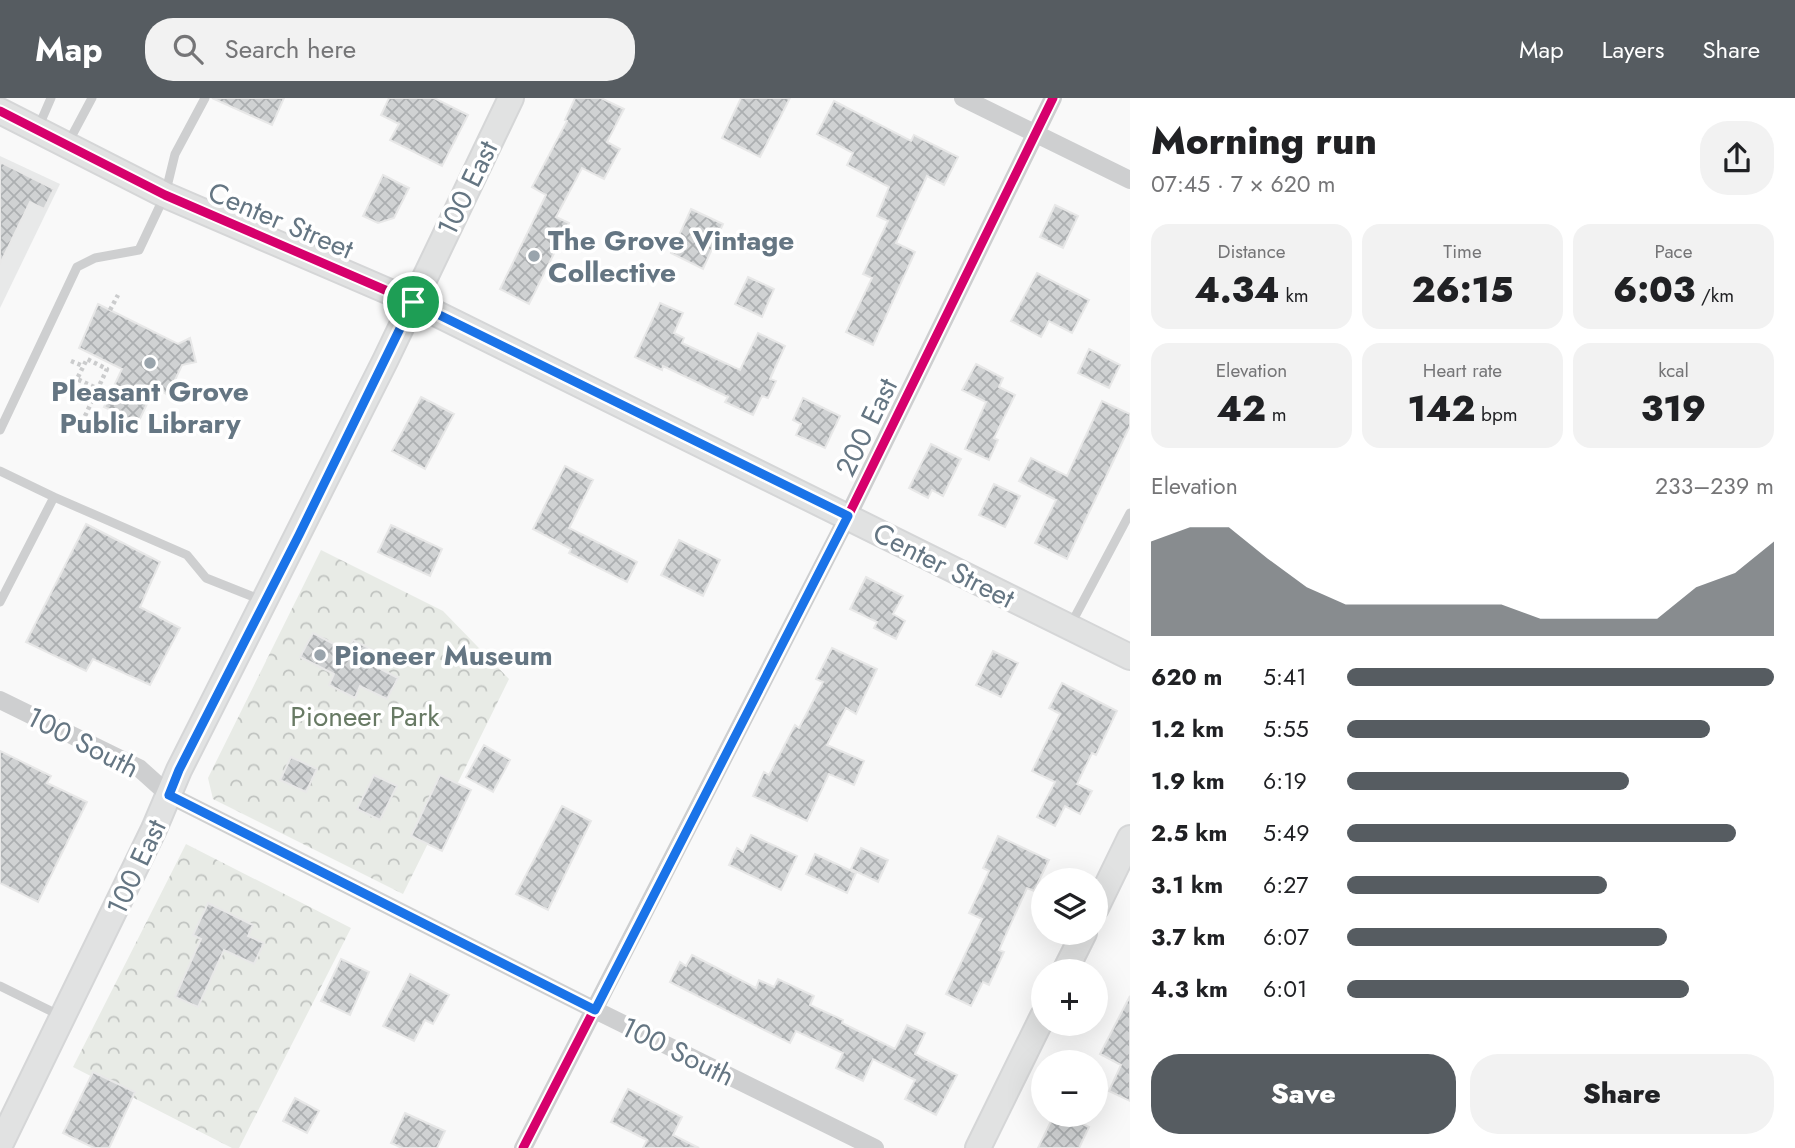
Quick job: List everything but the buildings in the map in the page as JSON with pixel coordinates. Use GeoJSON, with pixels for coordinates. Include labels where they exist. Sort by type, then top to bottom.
{"type":"FeatureCollection","features":[{"type":"Feature","properties":{"kind":"main road","name":"100 East"},"geometry":{"type":"LineString","coordinates":[[0,1145],[184,759],[413,302],[511,98]]}},
{"type":"Feature","properties":{"kind":"main road","name":"Center Street"},"geometry":{"type":"LineString","coordinates":[[0,111],[164,195],[413,302],[1130,657]]}},
{"type":"Feature","properties":{"kind":"main road"},"geometry":{"type":"LineString","coordinates":[[1108,883],[1130,838]]}},
{"type":"Feature","properties":{"kind":"main road"},"geometry":{"type":"LineString","coordinates":[[978,1148],[1033,1036]]}},
{"type":"Feature","properties":{"kind":"street"},"geometry":{"type":"LineString","coordinates":[[963,98],[1130,180]]}},
{"type":"Feature","properties":{"kind":"street","name":"200 East"},"geometry":{"type":"LineString","coordinates":[[523,1148],[848,516],[1053,98]]}},
{"type":"Feature","properties":{"kind":"street","name":"100 South"},"geometry":{"type":"LineString","coordinates":[[0,700],[139,768],[169,795],[875,1148]]}},
{"type":"Feature","properties":{"kind":"lane"},"geometry":{"type":"LineString","coordinates":[[37,130],[51,98]]}},
{"type":"Feature","properties":{"kind":"lane"},"geometry":{"type":"LineString","coordinates":[[67,145],[92,98]]}},
{"type":"Feature","properties":{"kind":"lane"},"geometry":{"type":"LineString","coordinates":[[0,430],[77,267],[95,258],[139,250],[164,195],[175,154],[205,98]]}},
{"type":"Feature","properties":{"kind":"lane"},"geometry":{"type":"LineString","coordinates":[[0,471],[187,555],[206,578],[265,601]]}},
{"type":"Feature","properties":{"kind":"lane"},"geometry":{"type":"LineString","coordinates":[[0,602],[54,497]]}},
{"type":"Feature","properties":{"kind":"lane"},"geometry":{"type":"LineString","coordinates":[[1069,627],[1129,518]]}},
{"type":"Feature","properties":{"kind":"lane"},"geometry":{"type":"LineString","coordinates":[[0,986],[63,1017]]}},
{"type":"Feature","properties":{"kind":"path"},"geometry":{"type":"LineString","coordinates":[[110,310],[118,295]]}},
{"type":"Feature","properties":{"kind":"path"},"geometry":{"type":"LineString","coordinates":[[85,416],[98,389],[107,369],[87,359],[77,379],[98,389]]}},
{"type":"Feature","properties":{"kind":"path"},"geometry":{"type":"LineString","coordinates":[[71,361],[83,366]]}},
{"type":"Feature","properties":{"kind":"path"},"geometry":{"type":"LineString","coordinates":[[116,430],[122,416]]}},
{"type":"Feature","properties":{"kind":"shaded area"},"geometry":{"type":"Polygon","coordinates":[[[0,156],[60,184],[0,308],[0,156]]]}},
{"type":"Feature","properties":{"kind":"green space","name":"Pioneer Park"},"geometry":{"type":"Polygon","coordinates":[[[321,550],[443,611],[509,679],[403,894],[213,799],[208,778],[321,550]]]}},
{"type":"Feature","properties":{"kind":"green space"},"geometry":{"type":"Polygon","coordinates":[[[186,844],[351,928],[239,1148],[232,1148],[73,1067],[186,844]]]}},
{"type":"Feature","properties":{"kind":"cycle path"},"geometry":{"type":"LineString","coordinates":[[523,1148],[848,516],[1053,98]]}},
{"type":"Feature","properties":{"kind":"cycle path"},"geometry":{"type":"LineString","coordinates":[[0,111],[165,195],[413,302],[848,516]]}},
{"type":"Feature","properties":{"kind":"place","name":"The Grove Vintage Collective"},"geometry":{"type":"Point","coordinates":[534,256]}},
{"type":"Feature","properties":{"kind":"place","name":"Pleasant Grove Public Library"},"geometry":{"type":"Point","coordinates":[150,363]}},
{"type":"Feature","properties":{"kind":"place","name":"Pioneer Museum"},"geometry":{"type":"Point","coordinates":[320,655]}},
{"type":"Feature","properties":{"kind":"route"},"geometry":{"type":"LineString","coordinates":[[413,302],[848,516],[595,1010],[169,795],[179,770],[299,535],[413,302]]}}]}
